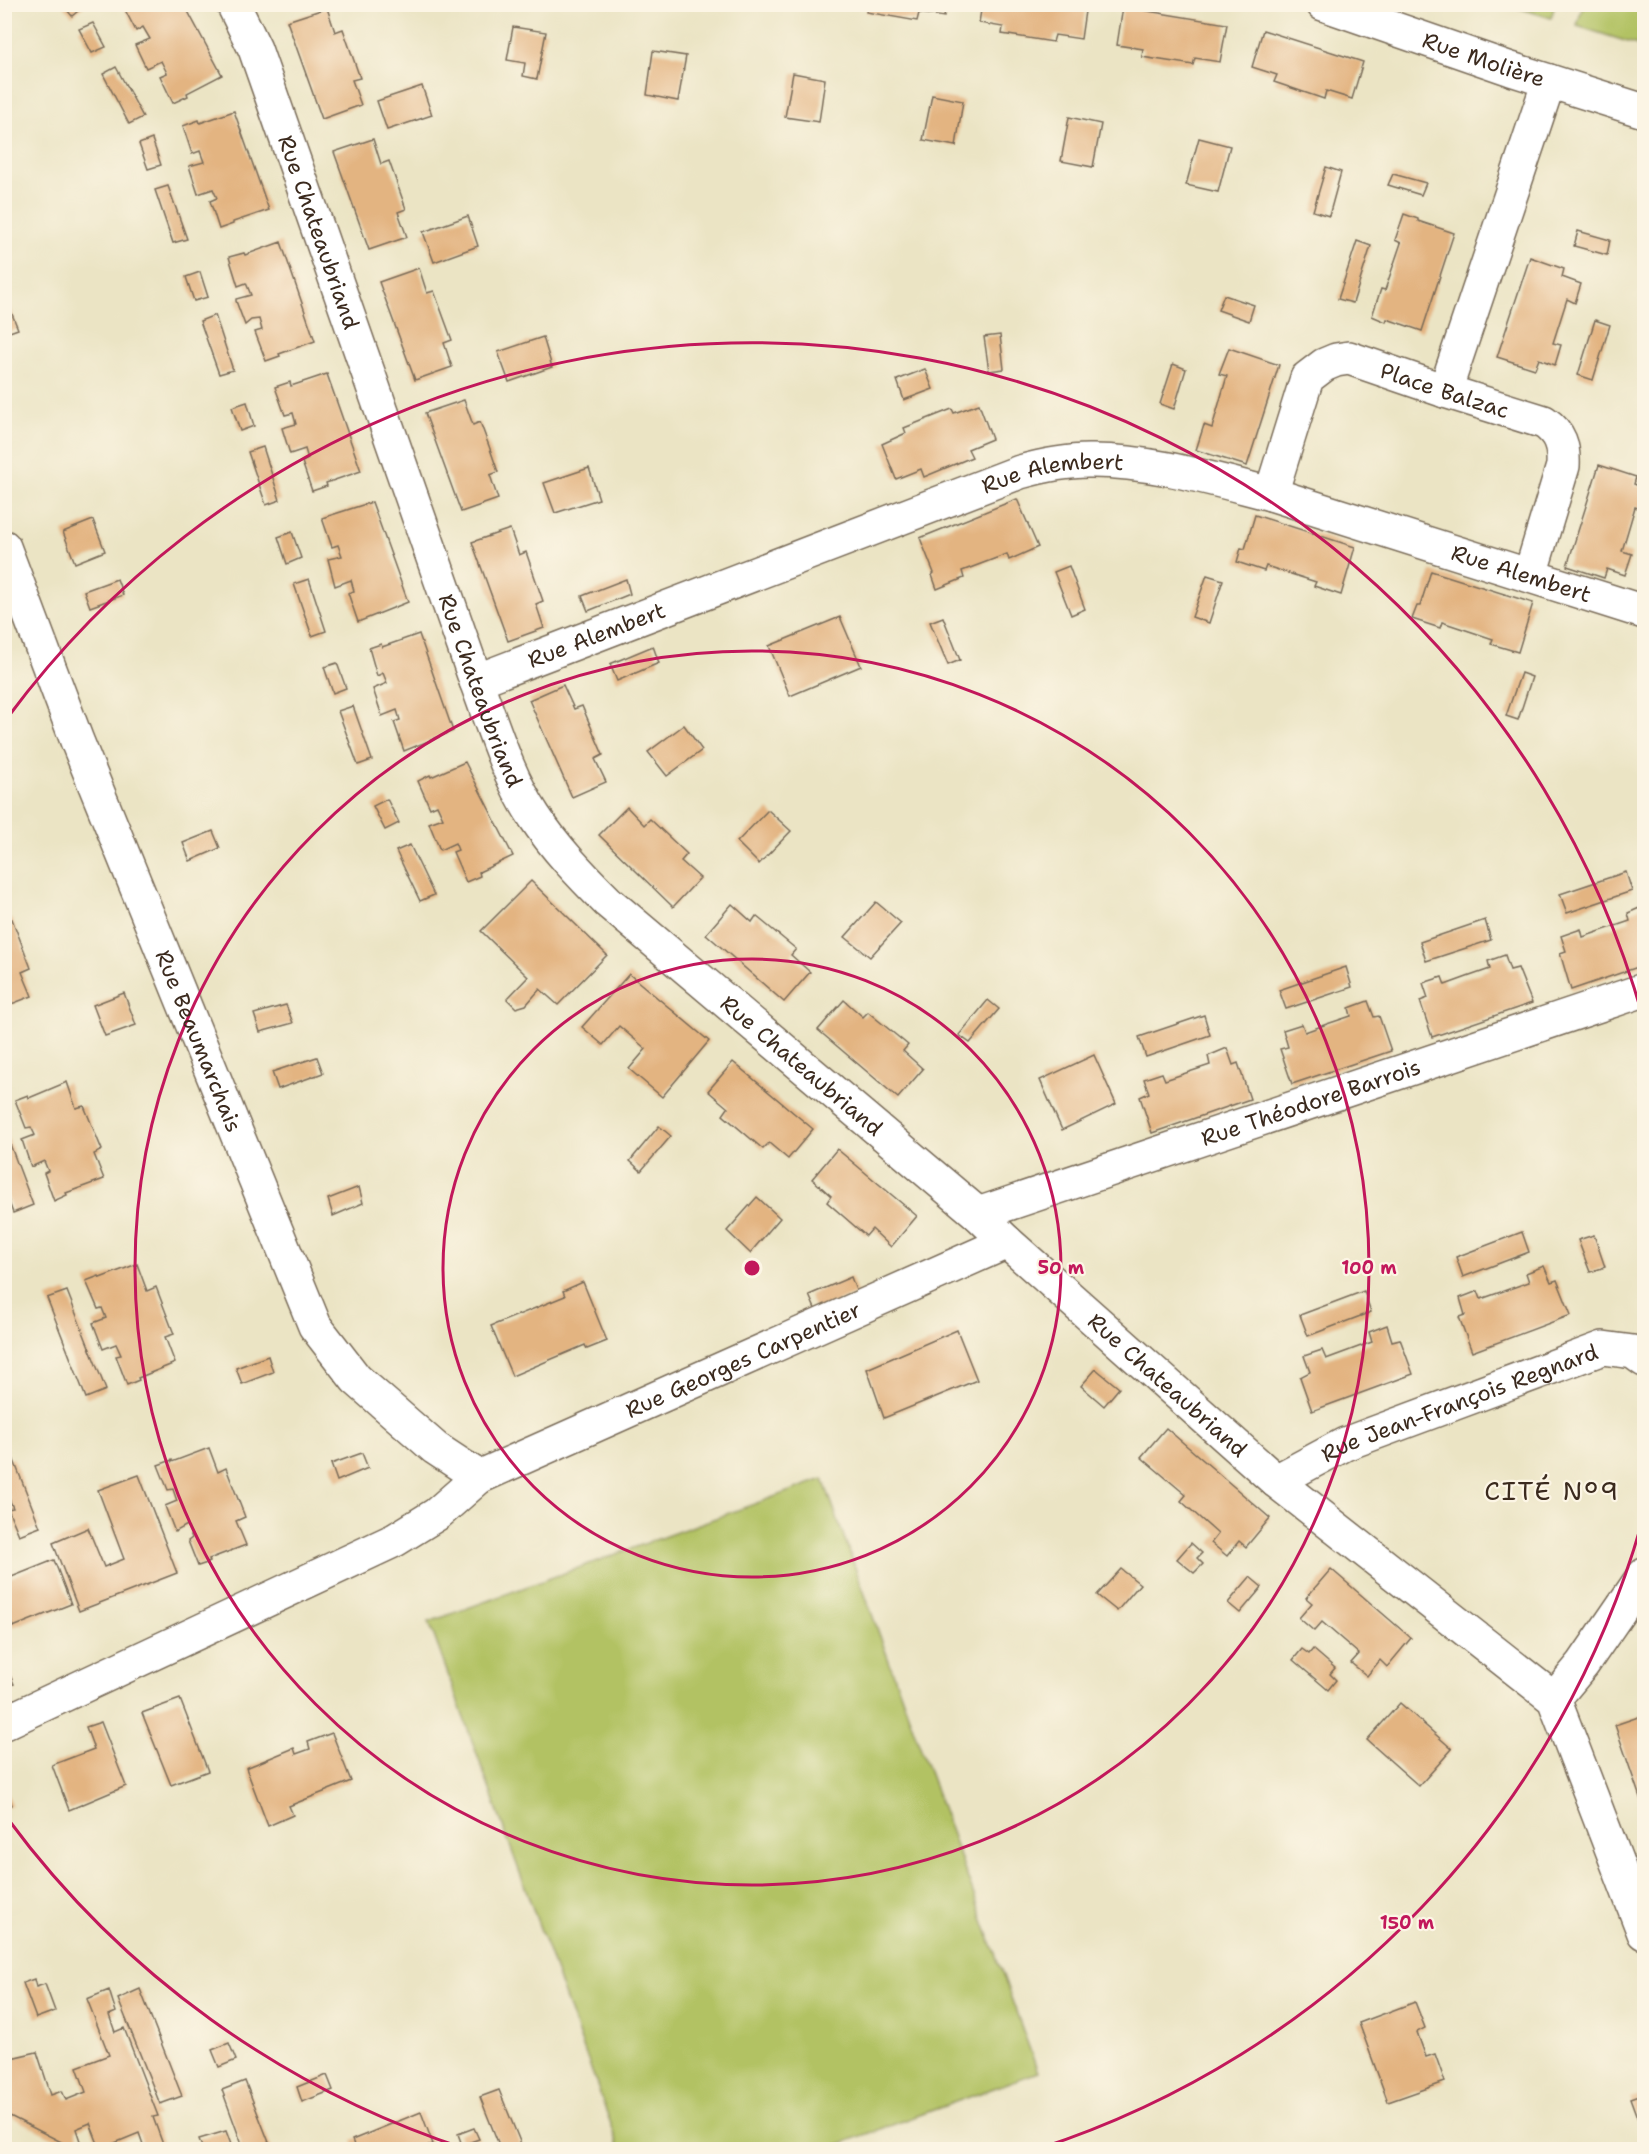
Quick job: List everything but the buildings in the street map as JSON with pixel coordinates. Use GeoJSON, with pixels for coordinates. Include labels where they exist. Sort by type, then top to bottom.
{"type":"FeatureCollection","features":[{"type":"Feature","properties":{"kind":"street","name":"Rue Chateaubriand"},"geometry":{"type":"LineString","coordinates":[[233,4],[255,49],[476,681],[508,765],[533,815],[567,861],[609,902],[978,1214],[1276,1481],[1554,1699]]}},
{"type":"Feature","properties":{"kind":"street","name":"Rue Molière"},"geometry":{"type":"LineString","coordinates":[[1323,4],[1644,111]]}},
{"type":"Feature","properties":{"kind":"street"},"geometry":{"type":"LineString","coordinates":[[1445,391],[1549,81]]}},
{"type":"Feature","properties":{"kind":"street","name":"Place Balzac"},"geometry":{"type":"LineString","coordinates":[[1271,494],[1307,378],[1314,370],[1336,360],[1349,358],[1544,422],[1555,429],[1563,451],[1563,466],[1530,576]]}},
{"type":"Feature","properties":{"kind":"street","name":"Rue Alembert"},"geometry":{"type":"LineString","coordinates":[[476,681],[1020,472],[1051,464],[1088,461],[1139,465],[1212,479],[1271,494],[1644,612]]}},
{"type":"Feature","properties":{"kind":"street","name":"Rue Beaumarchais"},"geometry":{"type":"LineString","coordinates":[[4,547],[77,741],[315,1326],[356,1379],[435,1448],[479,1477]]}},
{"type":"Feature","properties":{"kind":"street","name":"Rue Théodore Barrois"},"geometry":{"type":"LineString","coordinates":[[978,1214],[1644,990]]}},
{"type":"Feature","properties":{"kind":"street","name":"Rue Georges Carpentier"},"geometry":{"type":"LineString","coordinates":[[4,1722],[395,1540],[437,1514],[479,1477],[1007,1242]]}},
{"type":"Feature","properties":{"kind":"street","name":"Rue Jean-François Regnard"},"geometry":{"type":"LineString","coordinates":[[1276,1481],[1346,1444],[1603,1348],[1633,1352],[1644,1360]]}},
{"type":"Feature","properties":{"kind":"street"},"geometry":{"type":"LineString","coordinates":[[1644,1575],[1583,1664],[1554,1699],[1644,1934]]}},
{"type":"Feature","properties":{"kind":"green space"},"geometry":{"type":"Polygon","coordinates":[[[1555,4],[1551,18],[1509,5],[1555,4]]]}},
{"type":"Feature","properties":{"kind":"green space"},"geometry":{"type":"Polygon","coordinates":[[[1583,5],[1644,5],[1644,47],[1577,26],[1583,5]]]}},
{"type":"Feature","properties":{"kind":"green space"},"geometry":{"type":"Polygon","coordinates":[[[823,1479],[1038,2072],[826,2149],[620,2149],[429,1622],[823,1479]]]}},
{"type":"Feature","properties":{"kind":"district","name":"CITÉ N°9"},"geometry":{"type":"Point","coordinates":[1552,1491]}}]}
